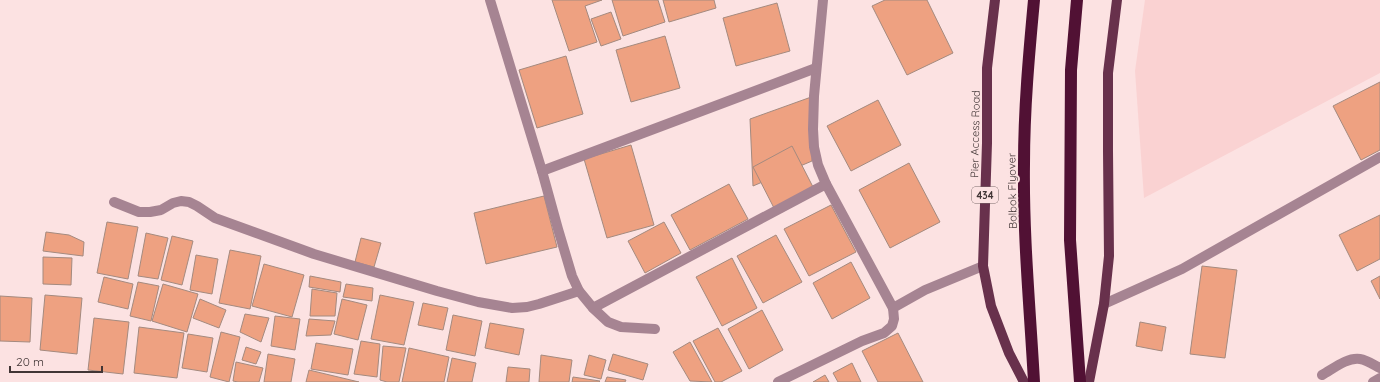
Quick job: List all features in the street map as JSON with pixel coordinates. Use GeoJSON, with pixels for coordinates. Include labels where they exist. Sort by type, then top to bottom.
{"type":"FeatureCollection","features":[{"type":"Feature","properties":{"kind":"highway","name":"Bolbok Flyover"},"geometry":{"type":"LineString","coordinates":[[1034,0],[1028,69],[1024,164],[1026,243],[1034,382]]}},
{"type":"Feature","properties":{"kind":"highway"},"geometry":{"type":"LineString","coordinates":[[1077,0],[1071,70],[1070,240],[1080,382]]}},
{"type":"Feature","properties":{"kind":"main road","name":"Pier Access Road"},"geometry":{"type":"LineString","coordinates":[[995,0],[988,68],[983,266],[991,306],[1009,353],[1024,382]]}},
{"type":"Feature","properties":{"kind":"main road"},"geometry":{"type":"LineString","coordinates":[[1089,382],[1104,304],[1109,256],[1108,73],[1117,0]]}},
{"type":"Feature","properties":{"kind":"street"},"geometry":{"type":"LineString","coordinates":[[490,0],[572,276],[579,291],[593,308],[608,322],[621,327],[655,329]]}},
{"type":"Feature","properties":{"kind":"street"},"geometry":{"type":"LineString","coordinates":[[778,382],[862,341],[884,333],[892,326],[894,319],[893,308],[826,184],[818,165],[814,147],[814,96],[823,0]]}},
{"type":"Feature","properties":{"kind":"street"},"geometry":{"type":"LineString","coordinates":[[542,171],[816,68]]}},
{"type":"Feature","properties":{"kind":"street"},"geometry":{"type":"LineString","coordinates":[[1104,304],[1182,269],[1380,157]]}},
{"type":"Feature","properties":{"kind":"street"},"geometry":{"type":"LineString","coordinates":[[593,308],[826,184]]}},
{"type":"Feature","properties":{"kind":"street"},"geometry":{"type":"LineString","coordinates":[[114,202],[139,212],[150,212],[161,210],[172,203],[181,201],[189,202],[215,218],[314,254],[478,302],[512,308],[526,307],[579,291]]}},
{"type":"Feature","properties":{"kind":"street"},"geometry":{"type":"LineString","coordinates":[[893,308],[925,290],[983,266]]}},
{"type":"Feature","properties":{"kind":"street"},"geometry":{"type":"LineString","coordinates":[[1322,375],[1346,361],[1354,359],[1360,359],[1380,368]]}},
{"type":"Feature","properties":{"kind":"street"},"geometry":{"type":"LineString","coordinates":[[1373,382],[1380,378]]}},
{"type":"Feature","properties":{"kind":"shaded area"},"geometry":{"type":"Polygon","coordinates":[[[1145,0],[1380,0],[1380,73],[1144,198],[1135,71],[1145,0]]]}},
{"type":"Feature","properties":{"kind":"building"},"geometry":{"type":"Polygon","coordinates":[[[552,0],[602,0],[585,6],[597,42],[569,51],[552,0]]]}},
{"type":"Feature","properties":{"kind":"building"},"geometry":{"type":"Polygon","coordinates":[[[612,0],[658,0],[665,22],[623,36],[612,0]]]}},
{"type":"Feature","properties":{"kind":"building"},"geometry":{"type":"Polygon","coordinates":[[[663,0],[714,0],[716,8],[669,22],[663,0]]]}},
{"type":"Feature","properties":{"kind":"building"},"geometry":{"type":"Polygon","coordinates":[[[885,0],[927,0],[953,53],[907,75],[872,6],[885,0]]]}},
{"type":"Feature","properties":{"kind":"building"},"geometry":{"type":"Polygon","coordinates":[[[777,3],[790,51],[736,66],[723,18],[777,3]]]}},
{"type":"Feature","properties":{"kind":"building"},"geometry":{"type":"Polygon","coordinates":[[[611,12],[621,39],[601,46],[591,19],[611,12]]]}},
{"type":"Feature","properties":{"kind":"building"},"geometry":{"type":"Polygon","coordinates":[[[665,36],[680,88],[631,102],[616,50],[665,36]]]}},
{"type":"Feature","properties":{"kind":"building"},"geometry":{"type":"Polygon","coordinates":[[[566,56],[583,114],[537,128],[519,70],[566,56]]]}},
{"type":"Feature","properties":{"kind":"building"},"geometry":{"type":"Polygon","coordinates":[[[1380,82],[1380,150],[1361,160],[1333,106],[1380,82]]]}},
{"type":"Feature","properties":{"kind":"building"},"geometry":{"type":"Polygon","coordinates":[[[814,96],[812,161],[753,186],[750,119],[814,96]]]}},
{"type":"Feature","properties":{"kind":"building"},"geometry":{"type":"Polygon","coordinates":[[[878,100],[901,145],[851,171],[827,126],[878,100]]]}},
{"type":"Feature","properties":{"kind":"building"},"geometry":{"type":"Polygon","coordinates":[[[631,145],[654,225],[607,238],[584,159],[631,145]]]}},
{"type":"Feature","properties":{"kind":"building"},"geometry":{"type":"Polygon","coordinates":[[[792,146],[813,187],[774,208],[753,167],[792,146]]]}},
{"type":"Feature","properties":{"kind":"building"},"geometry":{"type":"Polygon","coordinates":[[[909,163],[940,222],[890,248],[859,190],[909,163]]]}},
{"type":"Feature","properties":{"kind":"building"},"geometry":{"type":"Polygon","coordinates":[[[729,184],[748,219],[690,250],[671,215],[729,184]]]}},
{"type":"Feature","properties":{"kind":"building"},"geometry":{"type":"Polygon","coordinates":[[[544,196],[557,247],[486,264],[474,213],[544,196]]]}},
{"type":"Feature","properties":{"kind":"building"},"geometry":{"type":"Polygon","coordinates":[[[831,205],[856,252],[809,276],[784,229],[831,205]]]}},
{"type":"Feature","properties":{"kind":"building"},"geometry":{"type":"Polygon","coordinates":[[[1380,215],[1380,259],[1357,271],[1339,235],[1380,215]]]}},
{"type":"Feature","properties":{"kind":"building"},"geometry":{"type":"Polygon","coordinates":[[[107,222],[138,227],[128,279],[97,273],[107,222]]]}},
{"type":"Feature","properties":{"kind":"building"},"geometry":{"type":"Polygon","coordinates":[[[664,222],[681,253],[645,273],[628,241],[664,222]]]}},
{"type":"Feature","properties":{"kind":"building"},"geometry":{"type":"Polygon","coordinates":[[[46,232],[69,235],[84,242],[83,256],[43,251],[46,232]]]}},
{"type":"Feature","properties":{"kind":"building"},"geometry":{"type":"Polygon","coordinates":[[[146,233],[168,238],[158,279],[138,276],[146,233]]]}},
{"type":"Feature","properties":{"kind":"building"},"geometry":{"type":"Polygon","coordinates":[[[776,235],[802,282],[763,303],[737,256],[776,235]]]}},
{"type":"Feature","properties":{"kind":"building"},"geometry":{"type":"Polygon","coordinates":[[[172,236],[193,241],[182,285],[161,280],[172,236]]]}},
{"type":"Feature","properties":{"kind":"building"},"geometry":{"type":"Polygon","coordinates":[[[361,238],[381,243],[374,267],[355,262],[361,238]]]}},
{"type":"Feature","properties":{"kind":"building"},"geometry":{"type":"Polygon","coordinates":[[[230,250],[261,256],[250,309],[219,303],[230,250]]]}},
{"type":"Feature","properties":{"kind":"building"},"geometry":{"type":"Polygon","coordinates":[[[196,255],[218,259],[212,294],[190,290],[196,255]]]}},
{"type":"Feature","properties":{"kind":"building"},"geometry":{"type":"Polygon","coordinates":[[[43,257],[72,258],[71,285],[43,284],[43,257]]]}},
{"type":"Feature","properties":{"kind":"building"},"geometry":{"type":"Polygon","coordinates":[[[732,258],[757,308],[722,326],[696,277],[732,258]]]}},
{"type":"Feature","properties":{"kind":"building"},"geometry":{"type":"Polygon","coordinates":[[[851,262],[870,298],[832,319],[813,283],[851,262]]]}},
{"type":"Feature","properties":{"kind":"building"},"geometry":{"type":"Polygon","coordinates":[[[264,264],[304,275],[292,317],[252,306],[264,264]]]}},
{"type":"Feature","properties":{"kind":"building"},"geometry":{"type":"Polygon","coordinates":[[[1202,266],[1237,270],[1225,358],[1190,354],[1202,266]]]}},
{"type":"Feature","properties":{"kind":"building"},"geometry":{"type":"Polygon","coordinates":[[[310,276],[341,282],[340,292],[309,287],[310,276]]]}},
{"type":"Feature","properties":{"kind":"building"},"geometry":{"type":"Polygon","coordinates":[[[1380,276],[1380,299],[1371,281],[1380,276]]]}},
{"type":"Feature","properties":{"kind":"building"},"geometry":{"type":"Polygon","coordinates":[[[104,277],[133,284],[128,309],[98,302],[104,277]]]}},
{"type":"Feature","properties":{"kind":"building"},"geometry":{"type":"Polygon","coordinates":[[[138,282],[159,286],[151,321],[130,316],[138,282]]]}},
{"type":"Feature","properties":{"kind":"building"},"geometry":{"type":"Polygon","coordinates":[[[163,284],[198,294],[187,332],[152,321],[163,284]]]}},
{"type":"Feature","properties":{"kind":"building"},"geometry":{"type":"Polygon","coordinates":[[[346,284],[373,288],[372,301],[343,297],[346,284]]]}},
{"type":"Feature","properties":{"kind":"building"},"geometry":{"type":"Polygon","coordinates":[[[312,289],[337,293],[335,316],[310,316],[312,289]]]}},
{"type":"Feature","properties":{"kind":"building"},"geometry":{"type":"Polygon","coordinates":[[[45,295],[82,298],[77,354],[40,350],[45,295]]]}},
{"type":"Feature","properties":{"kind":"building"},"geometry":{"type":"Polygon","coordinates":[[[380,295],[414,302],[404,345],[371,339],[380,295]]]}},
{"type":"Feature","properties":{"kind":"building"},"geometry":{"type":"Polygon","coordinates":[[[0,296],[32,298],[30,342],[0,341],[0,296]]]}},
{"type":"Feature","properties":{"kind":"building"},"geometry":{"type":"Polygon","coordinates":[[[200,299],[226,310],[219,328],[193,318],[200,299]]]}},
{"type":"Feature","properties":{"kind":"building"},"geometry":{"type":"Polygon","coordinates":[[[342,299],[367,305],[358,340],[334,334],[342,299]]]}},
{"type":"Feature","properties":{"kind":"building"},"geometry":{"type":"Polygon","coordinates":[[[423,303],[448,308],[443,330],[418,325],[423,303]]]}},
{"type":"Feature","properties":{"kind":"building"},"geometry":{"type":"Polygon","coordinates":[[[762,310],[783,350],[749,369],[728,329],[762,310]]]}},
{"type":"Feature","properties":{"kind":"building"},"geometry":{"type":"Polygon","coordinates":[[[245,314],[269,318],[261,342],[240,332],[245,314]]]}},
{"type":"Feature","properties":{"kind":"building"},"geometry":{"type":"Polygon","coordinates":[[[453,315],[482,321],[475,356],[446,350],[453,315]]]}},
{"type":"Feature","properties":{"kind":"building"},"geometry":{"type":"Polygon","coordinates":[[[275,316],[300,319],[295,350],[271,346],[275,316]]]}},
{"type":"Feature","properties":{"kind":"building"},"geometry":{"type":"Polygon","coordinates":[[[94,318],[129,322],[123,374],[88,370],[94,318]]]}},
{"type":"Feature","properties":{"kind":"building"},"geometry":{"type":"Polygon","coordinates":[[[309,319],[335,321],[331,335],[306,336],[309,319]]]}},
{"type":"Feature","properties":{"kind":"building"},"geometry":{"type":"Polygon","coordinates":[[[1140,322],[1166,327],[1162,351],[1136,346],[1140,322]]]}},
{"type":"Feature","properties":{"kind":"building"},"geometry":{"type":"Polygon","coordinates":[[[490,323],[524,329],[519,355],[485,348],[490,323]]]}},
{"type":"Feature","properties":{"kind":"building"},"geometry":{"type":"Polygon","coordinates":[[[139,327],[184,333],[177,378],[134,373],[139,327]]]}},
{"type":"Feature","properties":{"kind":"building"},"geometry":{"type":"Polygon","coordinates":[[[718,328],[742,371],[721,382],[715,382],[693,341],[718,328]]]}},
{"type":"Feature","properties":{"kind":"building"},"geometry":{"type":"Polygon","coordinates":[[[221,332],[240,337],[229,382],[210,377],[221,332]]]}},
{"type":"Feature","properties":{"kind":"building"},"geometry":{"type":"Polygon","coordinates":[[[898,333],[923,382],[878,382],[862,351],[898,333]]]}},
{"type":"Feature","properties":{"kind":"building"},"geometry":{"type":"Polygon","coordinates":[[[188,334],[213,338],[207,372],[182,368],[188,334]]]}},
{"type":"Feature","properties":{"kind":"building"},"geometry":{"type":"Polygon","coordinates":[[[361,341],[380,344],[377,377],[354,374],[361,341]]]}},
{"type":"Feature","properties":{"kind":"building"},"geometry":{"type":"Polygon","coordinates":[[[690,342],[712,382],[690,381],[673,352],[690,342]]]}},
{"type":"Feature","properties":{"kind":"building"},"geometry":{"type":"Polygon","coordinates":[[[316,343],[353,349],[348,375],[311,369],[316,343]]]}},
{"type":"Feature","properties":{"kind":"building"},"geometry":{"type":"Polygon","coordinates":[[[383,346],[406,348],[399,382],[387,382],[380,380],[383,346]]]}},
{"type":"Feature","properties":{"kind":"building"},"geometry":{"type":"Polygon","coordinates":[[[246,347],[261,352],[256,364],[242,360],[246,347]]]}},
{"type":"Feature","properties":{"kind":"building"},"geometry":{"type":"Polygon","coordinates":[[[409,348],[449,357],[444,382],[402,382],[409,348]]]}},
{"type":"Feature","properties":{"kind":"building"},"geometry":{"type":"Polygon","coordinates":[[[268,354],[295,359],[291,382],[264,382],[268,354]]]}},
{"type":"Feature","properties":{"kind":"building"},"geometry":{"type":"Polygon","coordinates":[[[613,354],[648,364],[643,380],[608,370],[613,354]]]}},
{"type":"Feature","properties":{"kind":"building"},"geometry":{"type":"Polygon","coordinates":[[[541,355],[572,360],[569,382],[539,382],[541,355]]]}},
{"type":"Feature","properties":{"kind":"building"},"geometry":{"type":"Polygon","coordinates":[[[589,355],[606,360],[601,379],[584,375],[589,355]]]}},
{"type":"Feature","properties":{"kind":"building"},"geometry":{"type":"Polygon","coordinates":[[[452,358],[476,363],[472,382],[447,382],[452,358]]]}},
{"type":"Feature","properties":{"kind":"building"},"geometry":{"type":"Polygon","coordinates":[[[236,362],[263,368],[259,382],[233,381],[236,362]]]}},
{"type":"Feature","properties":{"kind":"building"},"geometry":{"type":"Polygon","coordinates":[[[852,363],[861,382],[838,382],[833,373],[852,363]]]}},
{"type":"Feature","properties":{"kind":"building"},"geometry":{"type":"Polygon","coordinates":[[[508,367],[530,369],[529,382],[506,382],[508,367]]]}},
{"type":"Feature","properties":{"kind":"building"},"geometry":{"type":"Polygon","coordinates":[[[309,370],[359,382],[306,382],[309,370]]]}},
{"type":"Feature","properties":{"kind":"building"},"geometry":{"type":"Polygon","coordinates":[[[825,375],[829,382],[813,382],[825,375]]]}},
{"type":"Feature","properties":{"kind":"building"},"geometry":{"type":"Polygon","coordinates":[[[573,377],[600,381],[572,382],[573,377]]]}},
{"type":"Feature","properties":{"kind":"building"},"geometry":{"type":"Polygon","coordinates":[[[607,377],[626,380],[625,382],[605,382],[607,377]]]}}]}
